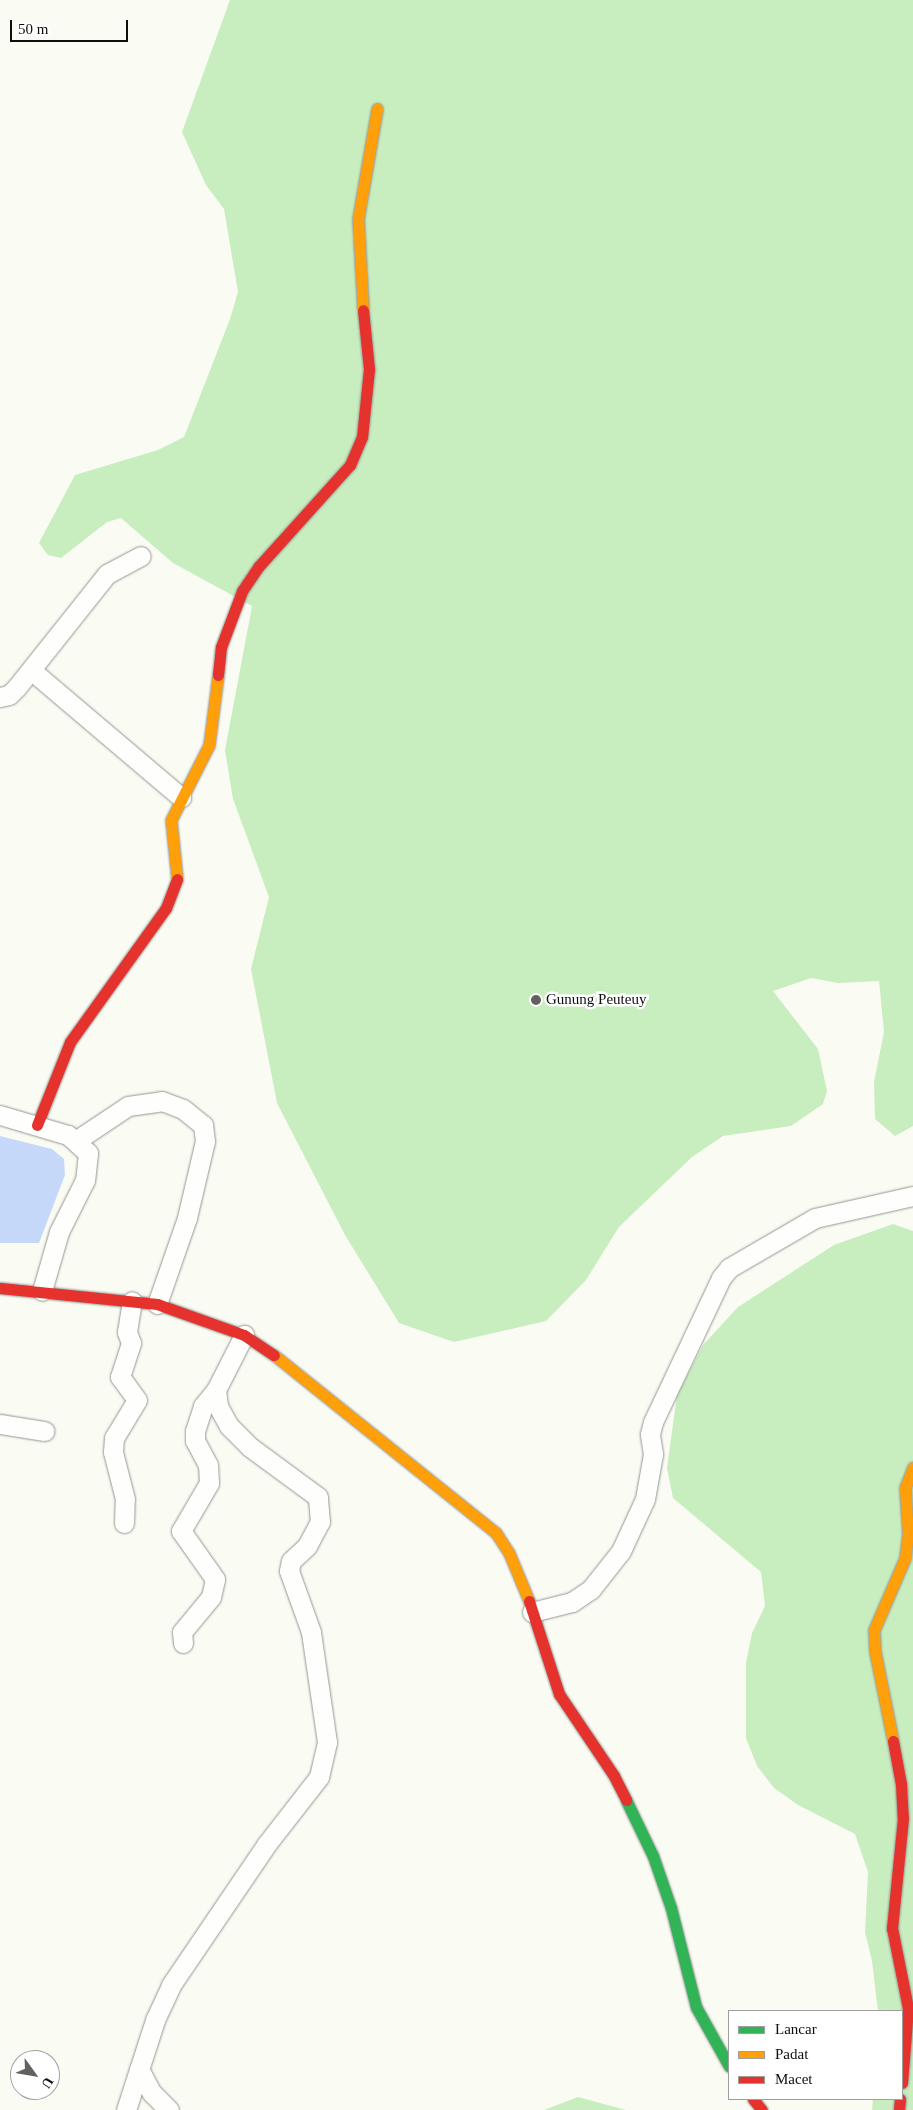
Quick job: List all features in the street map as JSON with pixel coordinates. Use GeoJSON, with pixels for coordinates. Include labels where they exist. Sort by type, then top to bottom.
{"type":"FeatureCollection","features":[{"type":"Feature","properties":{"kind":"main road"},"geometry":{"type":"LineString","coordinates":[[37,1125],[70,1042],[156,923],[177,884],[170,820],[209,745],[221,647],[242,591],[259,566],[350,465],[362,437],[369,369],[359,272],[358,219],[377,109]]}},
{"type":"Feature","properties":{"kind":"main road"},"geometry":{"type":"LineString","coordinates":[[0,1288],[157,1304],[244,1335],[272,1353],[496,1533],[509,1553],[532,1612],[559,1694],[614,1776],[650,1849],[672,1908],[696,2007],[728,2064]]}},
{"type":"Feature","properties":{"kind":"main road"},"geometry":{"type":"LineString","coordinates":[[903,2070],[908,2008],[892,1928],[903,1818],[902,1784],[875,1652],[874,1630],[904,1558],[908,1534],[905,1488],[913,1467]]}},
{"type":"Feature","properties":{"kind":"main road"},"geometry":{"type":"LineString","coordinates":[[754,2100],[762,2110]]}},
{"type":"Feature","properties":{"kind":"street"},"geometry":{"type":"LineString","coordinates":[[0,697],[9,695],[31,670],[107,574],[140,556]]}},
{"type":"Feature","properties":{"kind":"street"},"geometry":{"type":"LineString","coordinates":[[31,670],[181,797]]}},
{"type":"Feature","properties":{"kind":"street"},"geometry":{"type":"LineString","coordinates":[[77,1140],[128,1106],[162,1101],[183,1109],[203,1125],[205,1141],[187,1218],[157,1304]]}},
{"type":"Feature","properties":{"kind":"street"},"geometry":{"type":"LineString","coordinates":[[0,1115],[37,1125],[77,1140],[88,1153],[88,1166],[80,1196],[59,1232],[42,1291]]}},
{"type":"Feature","properties":{"kind":"street"},"geometry":{"type":"LineString","coordinates":[[532,1612],[572,1602],[591,1589],[625,1544],[645,1499],[652,1454],[650,1434],[653,1422],[713,1300],[721,1278],[729,1268],[815,1218],[913,1196]]}},
{"type":"Feature","properties":{"kind":"street"},"geometry":{"type":"LineString","coordinates":[[124,1523],[125,1499],[113,1452],[114,1438],[137,1400],[120,1378],[131,1343],[127,1332],[132,1302]]}},
{"type":"Feature","properties":{"kind":"street"},"geometry":{"type":"LineString","coordinates":[[183,1643],[182,1632],[211,1597],[215,1579],[181,1531],[210,1483],[210,1472],[194,1441],[194,1430],[203,1406],[216,1390],[244,1335]]}},
{"type":"Feature","properties":{"kind":"street"},"geometry":{"type":"LineString","coordinates":[[126,2110],[171,1985],[266,1845],[319,1777],[328,1742],[311,1632],[289,1571],[291,1561],[307,1546],[320,1522],[318,1497],[250,1447],[229,1426],[218,1406],[216,1390]]}},
{"type":"Feature","properties":{"kind":"street"},"geometry":{"type":"LineString","coordinates":[[0,1424],[44,1431]]}},
{"type":"Feature","properties":{"kind":"street"},"geometry":{"type":"LineString","coordinates":[[140,2069],[152,2093],[169,2110]]}},
{"type":"Feature","properties":{"kind":"green space"},"geometry":{"type":"Polygon","coordinates":[[[230,0],[913,0],[913,1126],[895,1136],[875,1119],[874,1082],[884,1032],[879,981],[838,983],[811,978],[773,991],[818,1049],[827,1091],[823,1104],[791,1126],[723,1136],[692,1157],[619,1227],[586,1280],[546,1321],[454,1342],[399,1323],[345,1235],[277,1103],[251,969],[269,897],[233,799],[225,750],[252,606],[173,563],[121,518],[107,522],[61,558],[48,555],[39,543],[75,475],[158,450],[184,437],[230,319],[238,292],[224,209],[206,185],[182,132],[230,0]]]}},
{"type":"Feature","properties":{"kind":"green space"},"geometry":{"type":"Polygon","coordinates":[[[893,1224],[913,1231],[913,2110],[872,2110],[873,2100],[903,2100],[903,2010],[878,2010],[872,1961],[865,1932],[868,1872],[855,1834],[798,1805],[774,1788],[757,1766],[746,1738],[746,1663],[752,1633],[765,1606],[761,1572],[673,1498],[667,1468],[677,1395],[703,1345],[738,1307],[834,1245],[893,1224]]]}},
{"type":"Feature","properties":{"kind":"green space"},"geometry":{"type":"Polygon","coordinates":[[[578,2097],[626,2110],[544,2110],[578,2097]]]}},
{"type":"Feature","properties":{"kind":"water"},"geometry":{"type":"Polygon","coordinates":[[[0,1136],[52,1149],[64,1159],[65,1175],[39,1243],[0,1243],[0,1136]]]}},
{"type":"Feature","properties":{"kind":"traffic: fast"},"geometry":{"type":"LineString","coordinates":[[626,1800],[653,1856],[671,1908],[696,2007],[728,2064]]}},
{"type":"Feature","properties":{"kind":"traffic: slow"},"geometry":{"type":"LineString","coordinates":[[363,310],[358,219],[377,109]]}},
{"type":"Feature","properties":{"kind":"traffic: slow"},"geometry":{"type":"LineString","coordinates":[[177,879],[171,820],[209,745],[218,675]]}},
{"type":"Feature","properties":{"kind":"traffic: slow"},"geometry":{"type":"LineString","coordinates":[[274,1355],[496,1533],[509,1553],[529,1601]]}},
{"type":"Feature","properties":{"kind":"traffic: slow"},"geometry":{"type":"LineString","coordinates":[[893,1741],[875,1652],[874,1630],[905,1558],[908,1534],[905,1488],[913,1467]]}},
{"type":"Feature","properties":{"kind":"traffic: jam"},"geometry":{"type":"LineString","coordinates":[[218,675],[221,647],[242,591],[259,566],[350,465],[362,437],[369,369],[363,310]]}},
{"type":"Feature","properties":{"kind":"traffic: jam"},"geometry":{"type":"LineString","coordinates":[[37,1125],[70,1042],[166,908],[177,879]]}},
{"type":"Feature","properties":{"kind":"traffic: jam"},"geometry":{"type":"LineString","coordinates":[[0,1288],[157,1304],[244,1335],[274,1355]]}},
{"type":"Feature","properties":{"kind":"traffic: jam"},"geometry":{"type":"LineString","coordinates":[[529,1601],[559,1694],[614,1776],[626,1800]]}},
{"type":"Feature","properties":{"kind":"traffic: jam"},"geometry":{"type":"LineString","coordinates":[[893,1741],[901,1784],[903,1818],[892,1928],[908,2008],[903,2070]]}},
{"type":"Feature","properties":{"kind":"traffic: jam"},"geometry":{"type":"LineString","coordinates":[[754,2100],[762,2110]]}},
{"type":"Feature","properties":{"kind":"traffic: jam"},"geometry":{"type":"LineString","coordinates":[[899,2110],[900,2100]]}},
{"type":"Feature","properties":{"kind":"place","name":"Gunung Peuteuy"},"geometry":{"type":"Point","coordinates":[536,1000]}}]}
